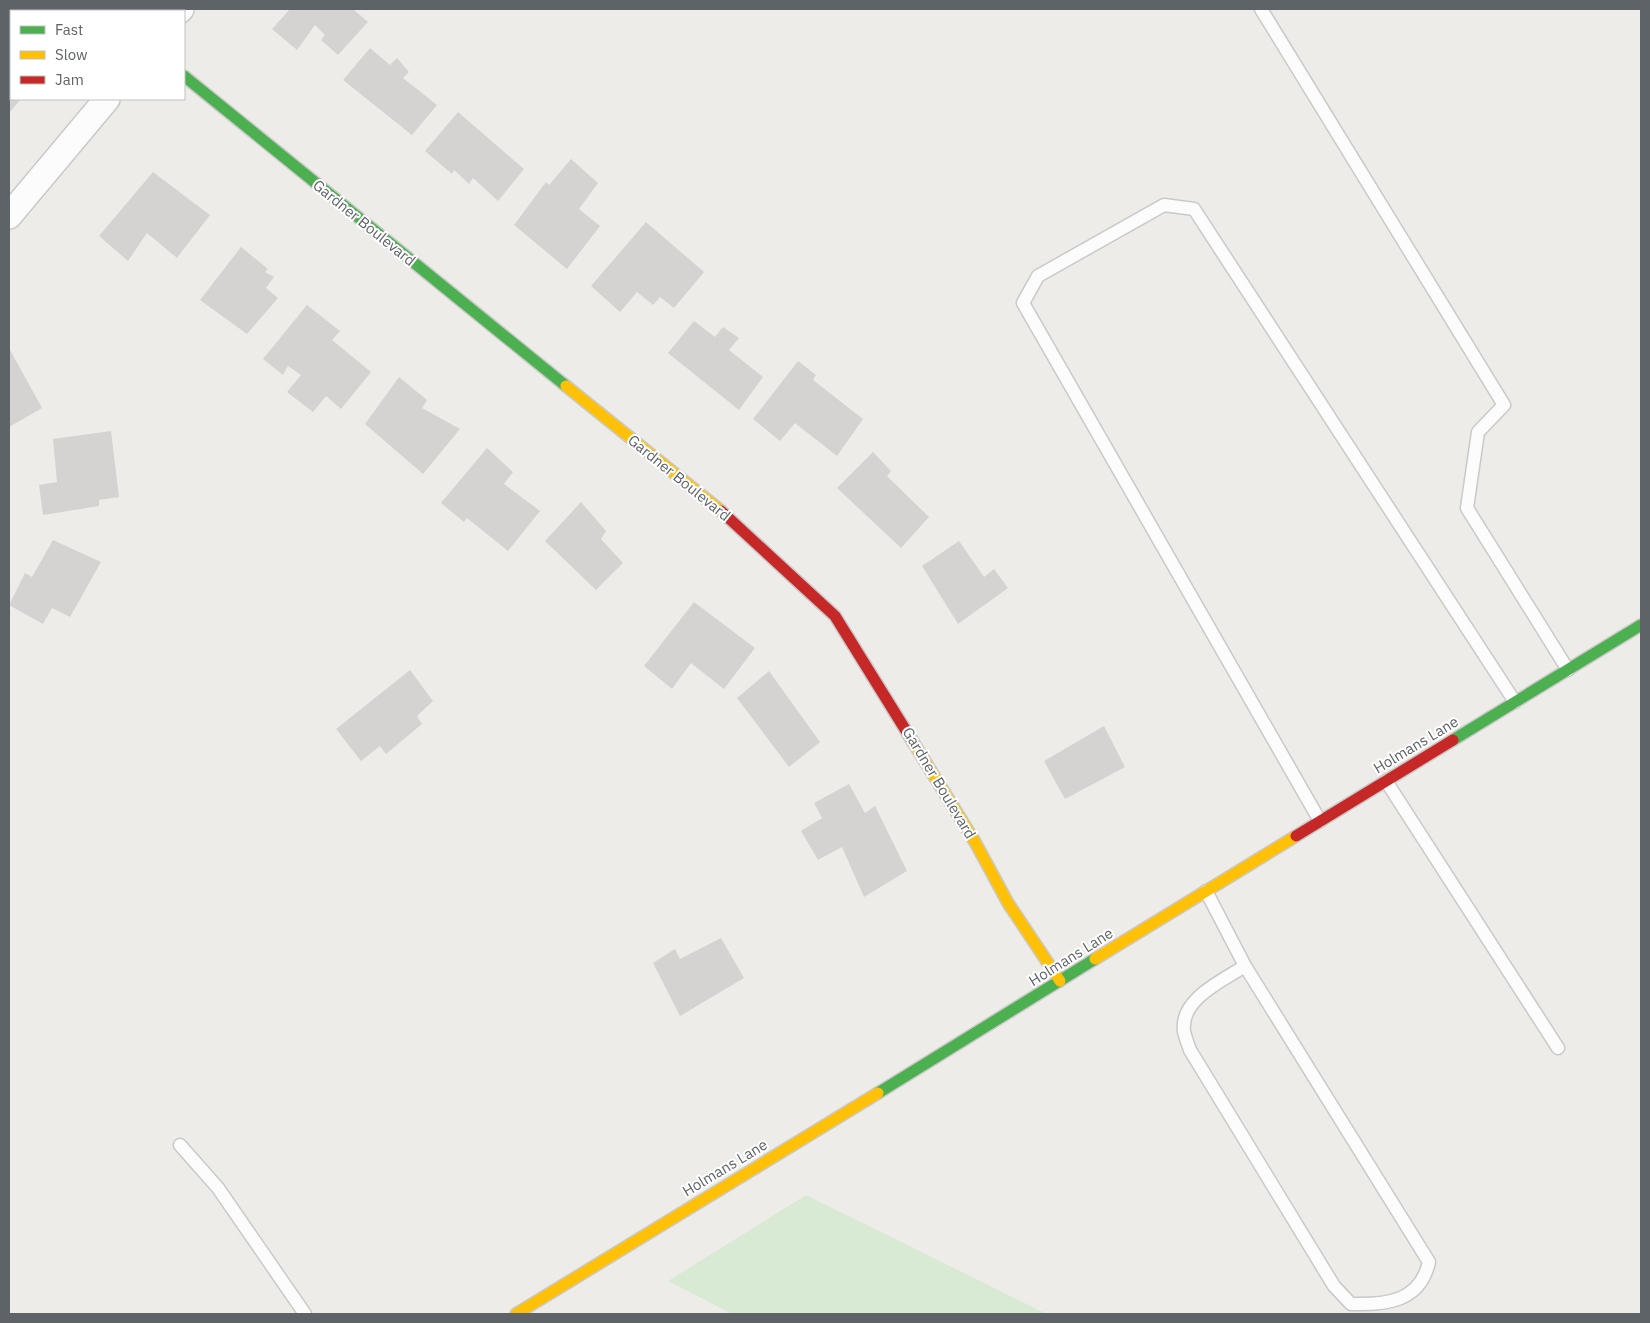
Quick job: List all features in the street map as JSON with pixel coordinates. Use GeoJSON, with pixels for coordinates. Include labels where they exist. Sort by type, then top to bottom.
{"type":"FeatureCollection","features":[{"type":"Feature","properties":{"kind":"main road","name":"Gardner Boulevard"},"geometry":{"type":"LineString","coordinates":[[185,77],[721,511],[835,616],[975,842],[1008,902],[1060,981]]}},
{"type":"Feature","properties":{"kind":"main road","name":"Holmans Lane"},"geometry":{"type":"LineString","coordinates":[[516,1314],[1641,625]]}},
{"type":"Feature","properties":{"kind":"street"},"geometry":{"type":"LineString","coordinates":[[9,216],[105,100]]}},
{"type":"Feature","properties":{"kind":"lane"},"geometry":{"type":"LineString","coordinates":[[1261,9],[1504,405],[1478,432],[1467,508],[1568,670]]}},
{"type":"Feature","properties":{"kind":"lane"},"geometry":{"type":"LineString","coordinates":[[1320,822],[1023,303],[1038,276],[1164,205],[1194,209],[1515,702]]}},
{"type":"Feature","properties":{"kind":"lane"},"geometry":{"type":"LineString","coordinates":[[1386,781],[1558,1048]]}},
{"type":"Feature","properties":{"kind":"lane"},"geometry":{"type":"LineString","coordinates":[[1206,891],[1244,966],[1429,1262],[1426,1276],[1409,1294],[1390,1303],[1351,1304],[1334,1286],[1190,1050],[1184,1030],[1186,1014],[1197,998],[1244,966]]}},
{"type":"Feature","properties":{"kind":"lane"},"geometry":{"type":"LineString","coordinates":[[180,1145],[218,1188],[305,1314]]}},
{"type":"Feature","properties":{"kind":"green space"},"geometry":{"type":"Polygon","coordinates":[[[806,1195],[1047,1314],[732,1314],[668,1281],[806,1195]]]}},
{"type":"Feature","properties":{"kind":"building"},"geometry":{"type":"Polygon","coordinates":[[[290,9],[353,9],[368,22],[338,55],[321,40],[325,35],[315,25],[297,50],[272,29],[290,9]]]}},
{"type":"Feature","properties":{"kind":"building"},"geometry":{"type":"Polygon","coordinates":[[[370,48],[390,65],[397,58],[409,72],[403,78],[437,105],[412,135],[343,80],[370,48]]]}},
{"type":"Feature","properties":{"kind":"building"},"geometry":{"type":"Polygon","coordinates":[[[9,59],[10,100],[20,100],[9,113],[9,59]]]}},
{"type":"Feature","properties":{"kind":"building"},"geometry":{"type":"Polygon","coordinates":[[[458,112],[524,169],[498,201],[473,178],[469,184],[454,170],[452,174],[425,151],[458,112]]]}},
{"type":"Feature","properties":{"kind":"building"},"geometry":{"type":"Polygon","coordinates":[[[571,159],[598,183],[579,209],[600,226],[567,269],[514,225],[546,182],[549,185],[571,159]]]}},
{"type":"Feature","properties":{"kind":"building"},"geometry":{"type":"Polygon","coordinates":[[[153,172],[210,215],[177,258],[147,233],[128,261],[99,236],[153,172]]]}},
{"type":"Feature","properties":{"kind":"building"},"geometry":{"type":"Polygon","coordinates":[[[646,222],[704,272],[674,308],[660,297],[653,305],[637,292],[620,312],[591,286],[646,222]]]}},
{"type":"Feature","properties":{"kind":"building"},"geometry":{"type":"Polygon","coordinates":[[[241,247],[268,269],[265,272],[274,277],[266,288],[278,298],[247,334],[200,300],[241,247]]]}},
{"type":"Feature","properties":{"kind":"building"},"geometry":{"type":"Polygon","coordinates":[[[307,305],[340,331],[332,340],[371,372],[341,409],[326,396],[313,412],[287,392],[301,375],[288,366],[283,375],[263,359],[307,305]]]}},
{"type":"Feature","properties":{"kind":"building"},"geometry":{"type":"Polygon","coordinates":[[[694,321],[715,337],[723,327],[739,338],[729,350],[763,377],[739,410],[668,353],[694,321]]]}},
{"type":"Feature","properties":{"kind":"building"},"geometry":{"type":"Polygon","coordinates":[[[9,348],[42,408],[9,427],[9,348]]]}},
{"type":"Feature","properties":{"kind":"building"},"geometry":{"type":"Polygon","coordinates":[[[798,361],[816,375],[813,380],[863,419],[837,456],[795,423],[780,441],[753,419],[798,361]]]}},
{"type":"Feature","properties":{"kind":"building"},"geometry":{"type":"Polygon","coordinates":[[[399,377],[427,400],[422,408],[460,429],[423,474],[365,424],[399,377]]]}},
{"type":"Feature","properties":{"kind":"building"},"geometry":{"type":"Polygon","coordinates":[[[111,431],[119,497],[99,500],[99,506],[43,515],[39,485],[57,482],[53,439],[111,431]]]}},
{"type":"Feature","properties":{"kind":"building"},"geometry":{"type":"Polygon","coordinates":[[[487,448],[513,472],[504,484],[540,511],[508,551],[467,518],[464,522],[441,503],[487,448]]]}},
{"type":"Feature","properties":{"kind":"building"},"geometry":{"type":"Polygon","coordinates":[[[873,452],[891,471],[887,476],[929,517],[901,548],[837,488],[873,452]]]}},
{"type":"Feature","properties":{"kind":"building"},"geometry":{"type":"Polygon","coordinates":[[[581,502],[606,531],[601,539],[623,563],[596,590],[545,541],[581,502]]]}},
{"type":"Feature","properties":{"kind":"building"},"geometry":{"type":"Polygon","coordinates":[[[53,540],[101,562],[70,617],[52,608],[43,624],[9,605],[25,573],[32,577],[53,540]]]}},
{"type":"Feature","properties":{"kind":"building"},"geometry":{"type":"Polygon","coordinates":[[[959,541],[984,577],[994,569],[1008,588],[958,624],[922,566],[959,541]]]}},
{"type":"Feature","properties":{"kind":"building"},"geometry":{"type":"Polygon","coordinates":[[[694,602],[755,648],[724,689],[691,663],[672,689],[644,666],[694,602]]]}},
{"type":"Feature","properties":{"kind":"building"},"geometry":{"type":"Polygon","coordinates":[[[410,670],[433,701],[417,716],[422,724],[386,754],[380,746],[361,761],[336,729],[410,670]]]}},
{"type":"Feature","properties":{"kind":"building"},"geometry":{"type":"Polygon","coordinates":[[[769,671],[820,742],[789,767],[737,698],[769,671]]]}},
{"type":"Feature","properties":{"kind":"building"},"geometry":{"type":"Polygon","coordinates":[[[1104,726],[1125,767],[1065,799],[1044,761],[1104,726]]]}},
{"type":"Feature","properties":{"kind":"building"},"geometry":{"type":"Polygon","coordinates":[[[849,784],[865,813],[875,806],[907,871],[864,897],[842,847],[818,860],[801,831],[822,818],[814,803],[849,784]]]}},
{"type":"Feature","properties":{"kind":"building"},"geometry":{"type":"Polygon","coordinates":[[[721,938],[744,978],[680,1016],[653,963],[675,949],[680,959],[721,938]]]}},
{"type":"Feature","properties":{"kind":"traffic: fast"},"geometry":{"type":"LineString","coordinates":[[185,77],[566,386]]}},
{"type":"Feature","properties":{"kind":"traffic: fast"},"geometry":{"type":"LineString","coordinates":[[1453,740],[1641,625]]}},
{"type":"Feature","properties":{"kind":"traffic: fast"},"geometry":{"type":"LineString","coordinates":[[878,1093],[1095,959]]}},
{"type":"Feature","properties":{"kind":"traffic: slow"},"geometry":{"type":"LineString","coordinates":[[566,386],[721,511]]}},
{"type":"Feature","properties":{"kind":"traffic: slow"},"geometry":{"type":"LineString","coordinates":[[913,742],[975,842],[1008,903],[1060,981]]}},
{"type":"Feature","properties":{"kind":"traffic: slow"},"geometry":{"type":"LineString","coordinates":[[1095,959],[1296,836]]}},
{"type":"Feature","properties":{"kind":"traffic: slow"},"geometry":{"type":"LineString","coordinates":[[516,1314],[878,1093]]}},
{"type":"Feature","properties":{"kind":"traffic: jam"},"geometry":{"type":"LineString","coordinates":[[721,511],[835,616],[913,742]]}},
{"type":"Feature","properties":{"kind":"traffic: jam"},"geometry":{"type":"LineString","coordinates":[[1296,836],[1453,740]]}}]}
